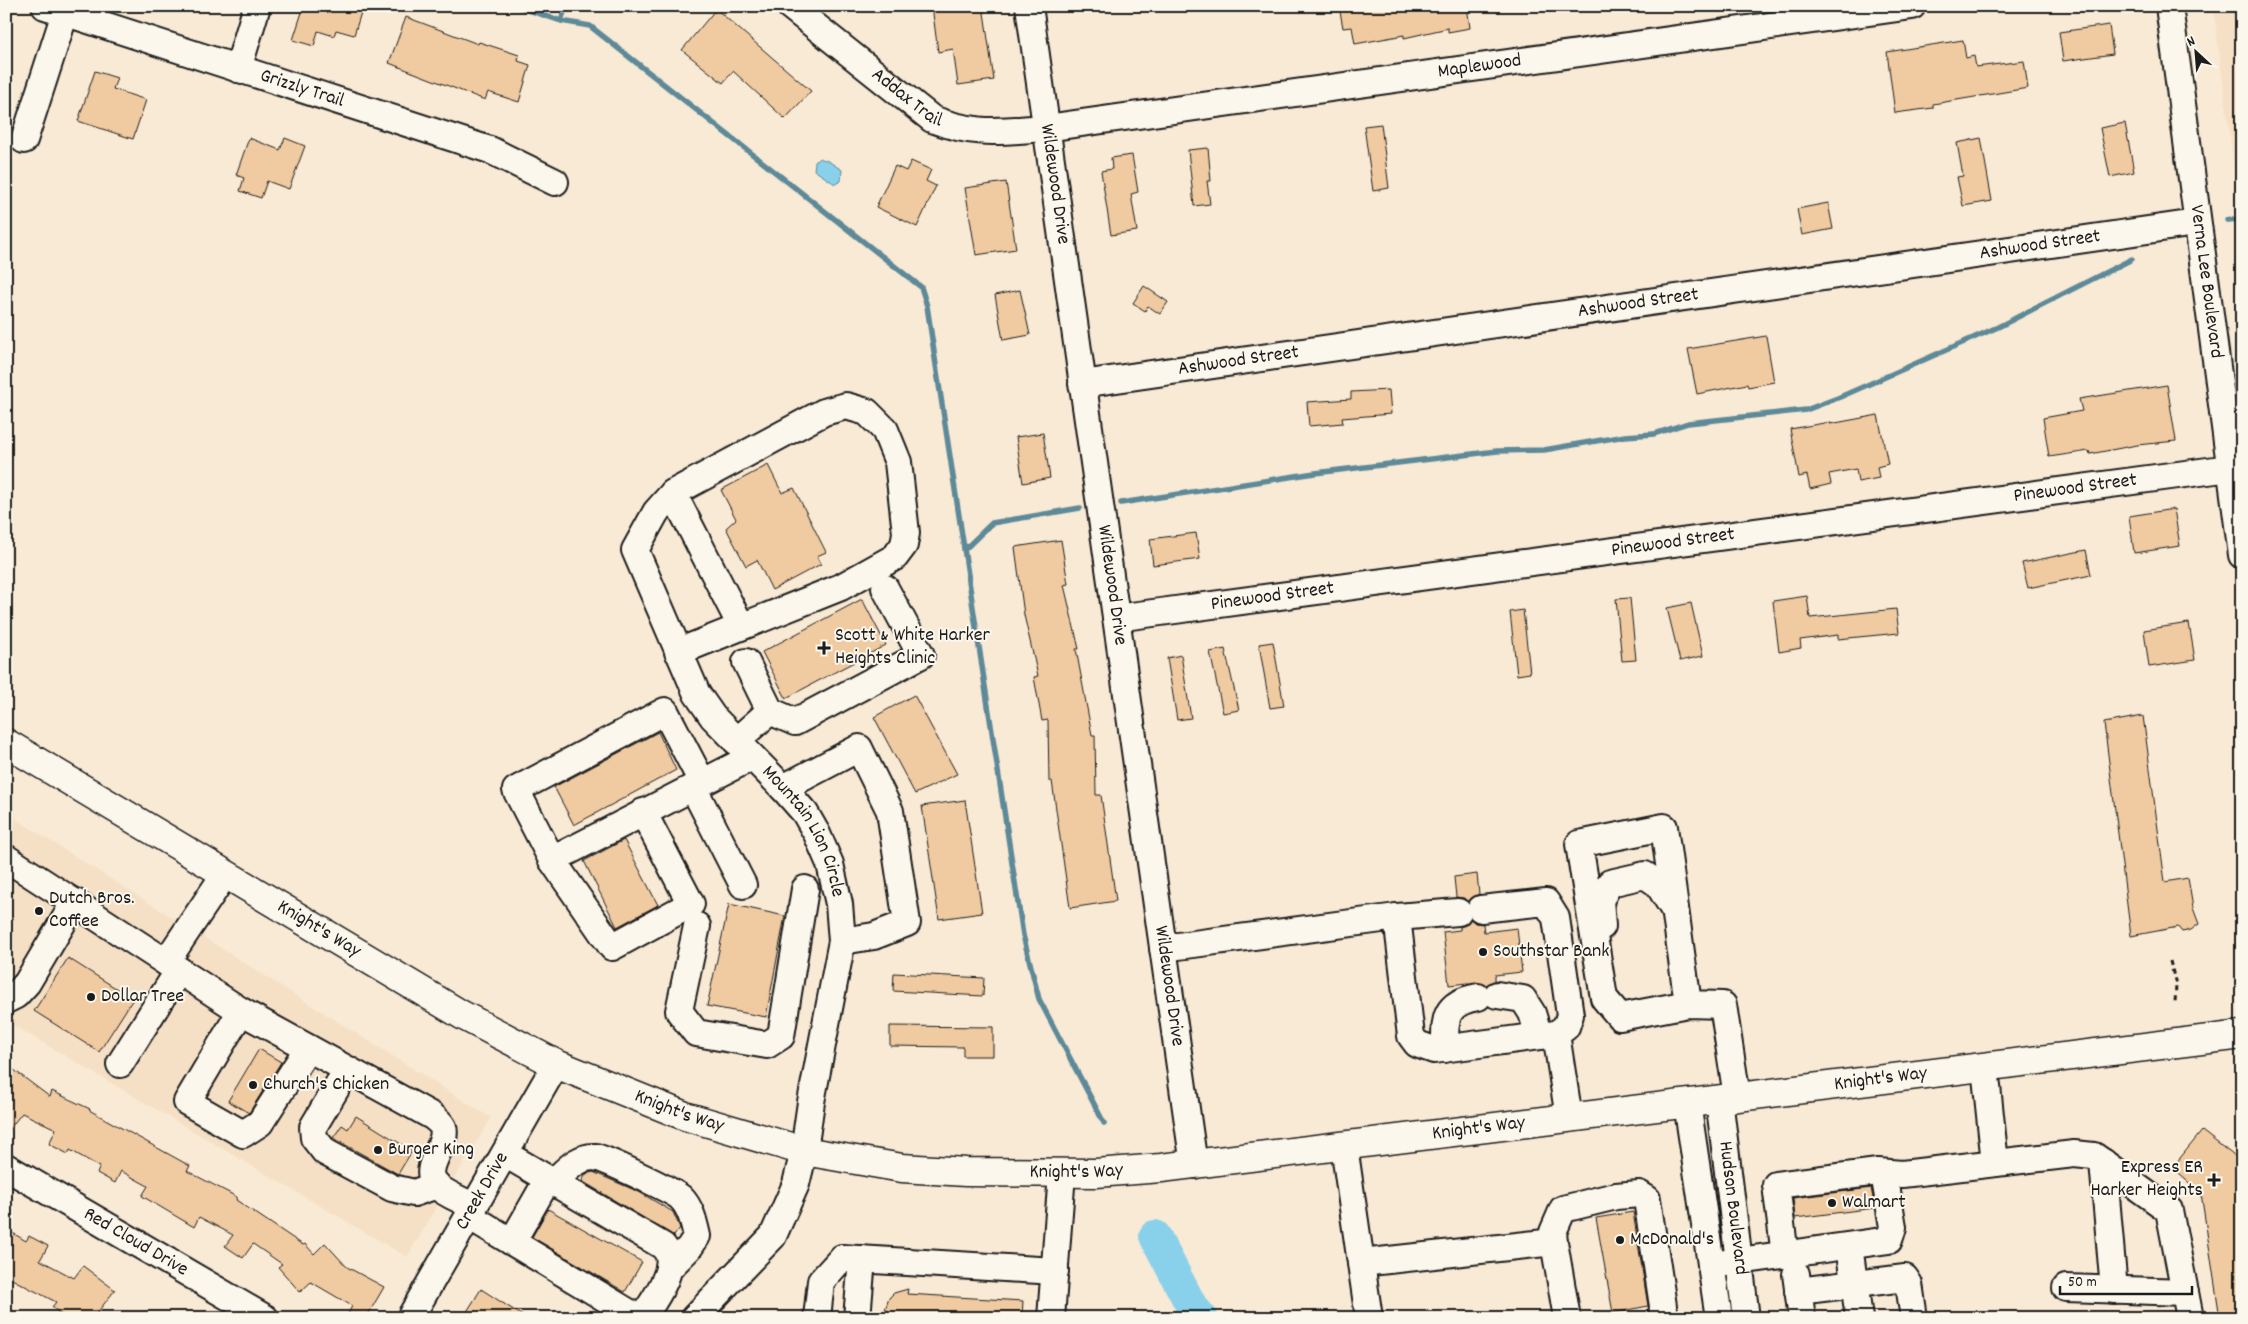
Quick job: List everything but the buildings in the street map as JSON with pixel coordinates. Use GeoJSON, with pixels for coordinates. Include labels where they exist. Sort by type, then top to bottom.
{"type":"FeatureCollection","features":[{"type":"Feature","properties":{"kind":"main road","name":"Knight's Way"},"geometry":{"type":"LineString","coordinates":[[6,743],[462,1015],[556,1064],[685,1116],[804,1150],[902,1168],[966,1172],[1096,1173],[1194,1165],[2242,1035]]}},
{"type":"Feature","properties":{"kind":"street"},"geometry":{"type":"LineString","coordinates":[[238,69],[257,6]]}},
{"type":"Feature","properties":{"kind":"street","name":"Addax Trail"},"geometry":{"type":"LineString","coordinates":[[790,6],[932,119],[973,131],[992,132],[1046,128]]}},
{"type":"Feature","properties":{"kind":"street","name":"Wildewood Drive"},"geometry":{"type":"LineString","coordinates":[[1029,6],[1194,1165]]}},
{"type":"Feature","properties":{"kind":"street","name":"Maplewood"},"geometry":{"type":"LineString","coordinates":[[1046,128],[1912,6]]}},
{"type":"Feature","properties":{"kind":"street","name":"Verna Lee Boulevard"},"geometry":{"type":"LineString","coordinates":[[2169,6],[2196,222],[2242,555]]}},
{"type":"Feature","properties":{"kind":"street"},"geometry":{"type":"LineString","coordinates":[[24,140],[55,10]]}},
{"type":"Feature","properties":{"kind":"street","name":"Grizzly Trail"},"geometry":{"type":"LineString","coordinates":[[55,10],[490,150],[555,182]]}},
{"type":"Feature","properties":{"kind":"street","name":"Ashwood Street"},"geometry":{"type":"LineString","coordinates":[[1082,384],[2196,222]]}},
{"type":"Feature","properties":{"kind":"street"},"geometry":{"type":"LineString","coordinates":[[678,652],[841,587],[895,557],[904,545],[906,532],[898,462],[885,430],[867,412],[846,406],[824,412],[673,493],[741,626]]}},
{"type":"Feature","properties":{"kind":"street","name":"Pinewood Street"},"geometry":{"type":"LineString","coordinates":[[1116,618],[2230,468]]}},
{"type":"Feature","properties":{"kind":"street","name":"Mountain Lion Circle"},"geometry":{"type":"LineString","coordinates":[[673,493],[656,512],[635,550],[697,694],[713,718],[783,788],[805,813],[818,834],[830,864],[840,904],[842,941],[825,1026],[804,1150],[791,1197],[773,1236],[699,1316]]}},
{"type":"Feature","properties":{"kind":"street"},"geometry":{"type":"LineString","coordinates":[[746,662],[770,711],[794,722],[921,655],[885,588]]}},
{"type":"Feature","properties":{"kind":"street"},"geometry":{"type":"LineString","coordinates":[[643,812],[692,904],[612,947],[552,860],[516,790],[665,711],[743,885]]}},
{"type":"Feature","properties":{"kind":"street"},"geometry":{"type":"LineString","coordinates":[[552,860],[697,785],[744,749],[770,711]]}},
{"type":"Feature","properties":{"kind":"street"},"geometry":{"type":"LineString","coordinates":[[783,788],[859,748],[890,811],[907,923],[874,936],[842,941]]}},
{"type":"Feature","properties":{"kind":"street"},"geometry":{"type":"LineString","coordinates":[[1664,827],[1674,909],[1688,1004],[1620,1017],[1604,998],[1579,844],[1664,827]]}},
{"type":"Feature","properties":{"kind":"street"},"geometry":{"type":"LineString","coordinates":[[6,858],[241,1011],[432,1116],[442,1125],[444,1136],[432,1167],[436,1185],[512,1242],[640,1318],[653,1302],[669,1268],[689,1248],[697,1236],[693,1217],[682,1199],[667,1189],[595,1157],[574,1163],[551,1181],[512,1242]]}},
{"type":"Feature","properties":{"kind":"street"},"geometry":{"type":"LineString","coordinates":[[120,1064],[172,966],[225,874]]}},
{"type":"Feature","properties":{"kind":"street"},"geometry":{"type":"LineString","coordinates":[[1604,998],[1612,975],[1601,922],[1600,900],[1610,883],[1645,875],[1658,884],[1674,909]]}},
{"type":"Feature","properties":{"kind":"street"},"geometry":{"type":"LineString","coordinates":[[697,926],[679,1011],[696,1033],[767,1045],[780,1036],[804,900],[840,904]]}},
{"type":"Feature","properties":{"kind":"street"},"geometry":{"type":"LineString","coordinates":[[6,1000],[16,995],[27,983],[75,902]]}},
{"type":"Feature","properties":{"kind":"street"},"geometry":{"type":"LineString","coordinates":[[1163,948],[1397,917],[1546,902],[1556,918],[1570,1015],[1566,1027],[1548,1035],[1445,1049],[1434,1050],[1417,1044],[1411,1036],[1397,917]]}},
{"type":"Feature","properties":{"kind":"street"},"geometry":{"type":"LineString","coordinates":[[6,981],[40,961]]}},
{"type":"Feature","properties":{"kind":"street"},"geometry":{"type":"LineString","coordinates":[[1445,1049],[1445,1018],[1457,1004],[1468,999],[1487,996],[1523,999],[1548,1035],[1569,1118]]}},
{"type":"Feature","properties":{"kind":"street","name":"Hudson Boulevard"},"geometry":{"type":"LineString","coordinates":[[1688,1004],[1723,1006],[1739,1261],[1746,1318]]}},
{"type":"Feature","properties":{"kind":"street"},"geometry":{"type":"LineString","coordinates":[[241,1011],[187,1102],[243,1134],[260,1123],[308,1048]]}},
{"type":"Feature","properties":{"kind":"street"},"geometry":{"type":"LineString","coordinates":[[783,1020],[825,1026]]}},
{"type":"Feature","properties":{"kind":"street","name":"Creek Drive"},"geometry":{"type":"LineString","coordinates":[[410,1318],[556,1064]]}},
{"type":"Feature","properties":{"kind":"street"},"geometry":{"type":"LineString","coordinates":[[1985,1067],[1995,1163]]}},
{"type":"Feature","properties":{"kind":"street"},"geometry":{"type":"LineString","coordinates":[[348,1070],[313,1127],[314,1138],[325,1152],[392,1188],[414,1193],[436,1185]]}},
{"type":"Feature","properties":{"kind":"street","name":"Hudson Boulevard"},"geometry":{"type":"LineString","coordinates":[[1688,1103],[1719,1318]]}},
{"type":"Feature","properties":{"kind":"street"},"geometry":{"type":"LineString","coordinates":[[1344,1146],[1369,1318]]}},
{"type":"Feature","properties":{"kind":"street"},"geometry":{"type":"LineString","coordinates":[[505,1154],[664,1246],[669,1255],[669,1268]]}},
{"type":"Feature","properties":{"kind":"street"},"geometry":{"type":"LineString","coordinates":[[1802,1318],[1776,1185],[1884,1173],[1902,1174],[2074,1154],[2094,1156],[2169,1210],[2190,1318]]}},
{"type":"Feature","properties":{"kind":"street"},"geometry":{"type":"LineString","coordinates":[[2103,1162],[2114,1290]]}},
{"type":"Feature","properties":{"kind":"street","name":"Red Cloud Drive"},"geometry":{"type":"LineString","coordinates":[[6,1167],[265,1318]]}},
{"type":"Feature","properties":{"kind":"street"},"geometry":{"type":"LineString","coordinates":[[1050,1318],[1062,1173]]}},
{"type":"Feature","properties":{"kind":"street"},"geometry":{"type":"LineString","coordinates":[[1711,1265],[1889,1240],[1892,1227],[1884,1173]]}},
{"type":"Feature","properties":{"kind":"street"},"geometry":{"type":"LineString","coordinates":[[1567,1318],[1553,1232],[1563,1209],[1616,1196],[1639,1194],[1647,1199],[1663,1306],[1662,1318]]}},
{"type":"Feature","properties":{"kind":"street"},"geometry":{"type":"LineString","coordinates":[[1361,1263],[1554,1242]]}},
{"type":"Feature","properties":{"kind":"street"},"geometry":{"type":"LineString","coordinates":[[1849,1246],[1859,1318]]}},
{"type":"Feature","properties":{"kind":"street"},"geometry":{"type":"LineString","coordinates":[[817,1318],[821,1281],[842,1258],[1055,1271]]}},
{"type":"Feature","properties":{"kind":"street"},"geometry":{"type":"LineString","coordinates":[[857,1318],[862,1259]]}},
{"type":"Feature","properties":{"kind":"street"},"geometry":{"type":"LineString","coordinates":[[1798,1291],[1905,1278],[1909,1284],[1914,1318]]}},
{"type":"Feature","properties":{"kind":"street"},"geometry":{"type":"LineString","coordinates":[[2066,1288],[2185,1292]]}},
{"type":"Feature","properties":{"kind":"path"},"geometry":{"type":"LineString","coordinates":[[2170,961],[2176,985],[2175,1003]]}},
{"type":"Feature","properties":{"kind":"shaded area"},"geometry":{"type":"Polygon","coordinates":[[[2213,6],[2242,6],[2242,227],[2213,6]]]}},
{"type":"Feature","properties":{"kind":"shaded area"},"geometry":{"type":"Polygon","coordinates":[[[6,813],[491,1118],[407,1257],[6,1021],[6,813]]]}},
{"type":"Feature","properties":{"kind":"water"},"geometry":{"type":"Polygon","coordinates":[[[819,158],[828,161],[842,170],[841,181],[835,184],[814,170],[815,162],[819,158]]]}},
{"type":"Feature","properties":{"kind":"waterway"},"geometry":{"type":"LineString","coordinates":[[516,6],[561,21],[590,26],[921,287],[927,306],[1023,935],[1039,999],[1104,1123]]}},
{"type":"Feature","properties":{"kind":"waterway"},"geometry":{"type":"LineString","coordinates":[[561,21],[566,6]]}},
{"type":"Feature","properties":{"kind":"waterway"},"geometry":{"type":"LineString","coordinates":[[2227,220],[2242,219]]}},
{"type":"Feature","properties":{"kind":"waterway"},"geometry":{"type":"LineString","coordinates":[[1121,503],[1315,473],[1497,451],[1544,450],[1625,436],[1654,434],[1688,423],[1806,410],[1840,397],[1998,327],[2132,259]]}},
{"type":"Feature","properties":{"kind":"waterway"},"geometry":{"type":"LineString","coordinates":[[964,550],[992,523],[1080,508]]}},
{"type":"Feature","properties":{"kind":"waterway"},"geometry":{"type":"LineString","coordinates":[[1155,1236],[1192,1307],[1202,1318]]}},
{"type":"Feature","properties":{"kind":"place","name":"Scott & White Harker Heights Clinic"},"geometry":{"type":"Point","coordinates":[824,648]}},
{"type":"Feature","properties":{"kind":"place","name":"Dutch Bros. Coffee"},"geometry":{"type":"Point","coordinates":[39,911]}},
{"type":"Feature","properties":{"kind":"place","name":"Southstar Bank"},"geometry":{"type":"Point","coordinates":[1483,952]}},
{"type":"Feature","properties":{"kind":"place","name":"Dollar Tree"},"geometry":{"type":"Point","coordinates":[91,997]}},
{"type":"Feature","properties":{"kind":"place","name":"Church's Chicken"},"geometry":{"type":"Point","coordinates":[253,1085]}},
{"type":"Feature","properties":{"kind":"place","name":"Burger King"},"geometry":{"type":"Point","coordinates":[378,1150]}},
{"type":"Feature","properties":{"kind":"place","name":"Express ER Harker Heights"},"geometry":{"type":"Point","coordinates":[2214,1180]}},
{"type":"Feature","properties":{"kind":"place","name":"Walmart"},"geometry":{"type":"Point","coordinates":[1832,1203]}},
{"type":"Feature","properties":{"kind":"place","name":"McDonald's"},"geometry":{"type":"Point","coordinates":[1620,1240]}}]}
